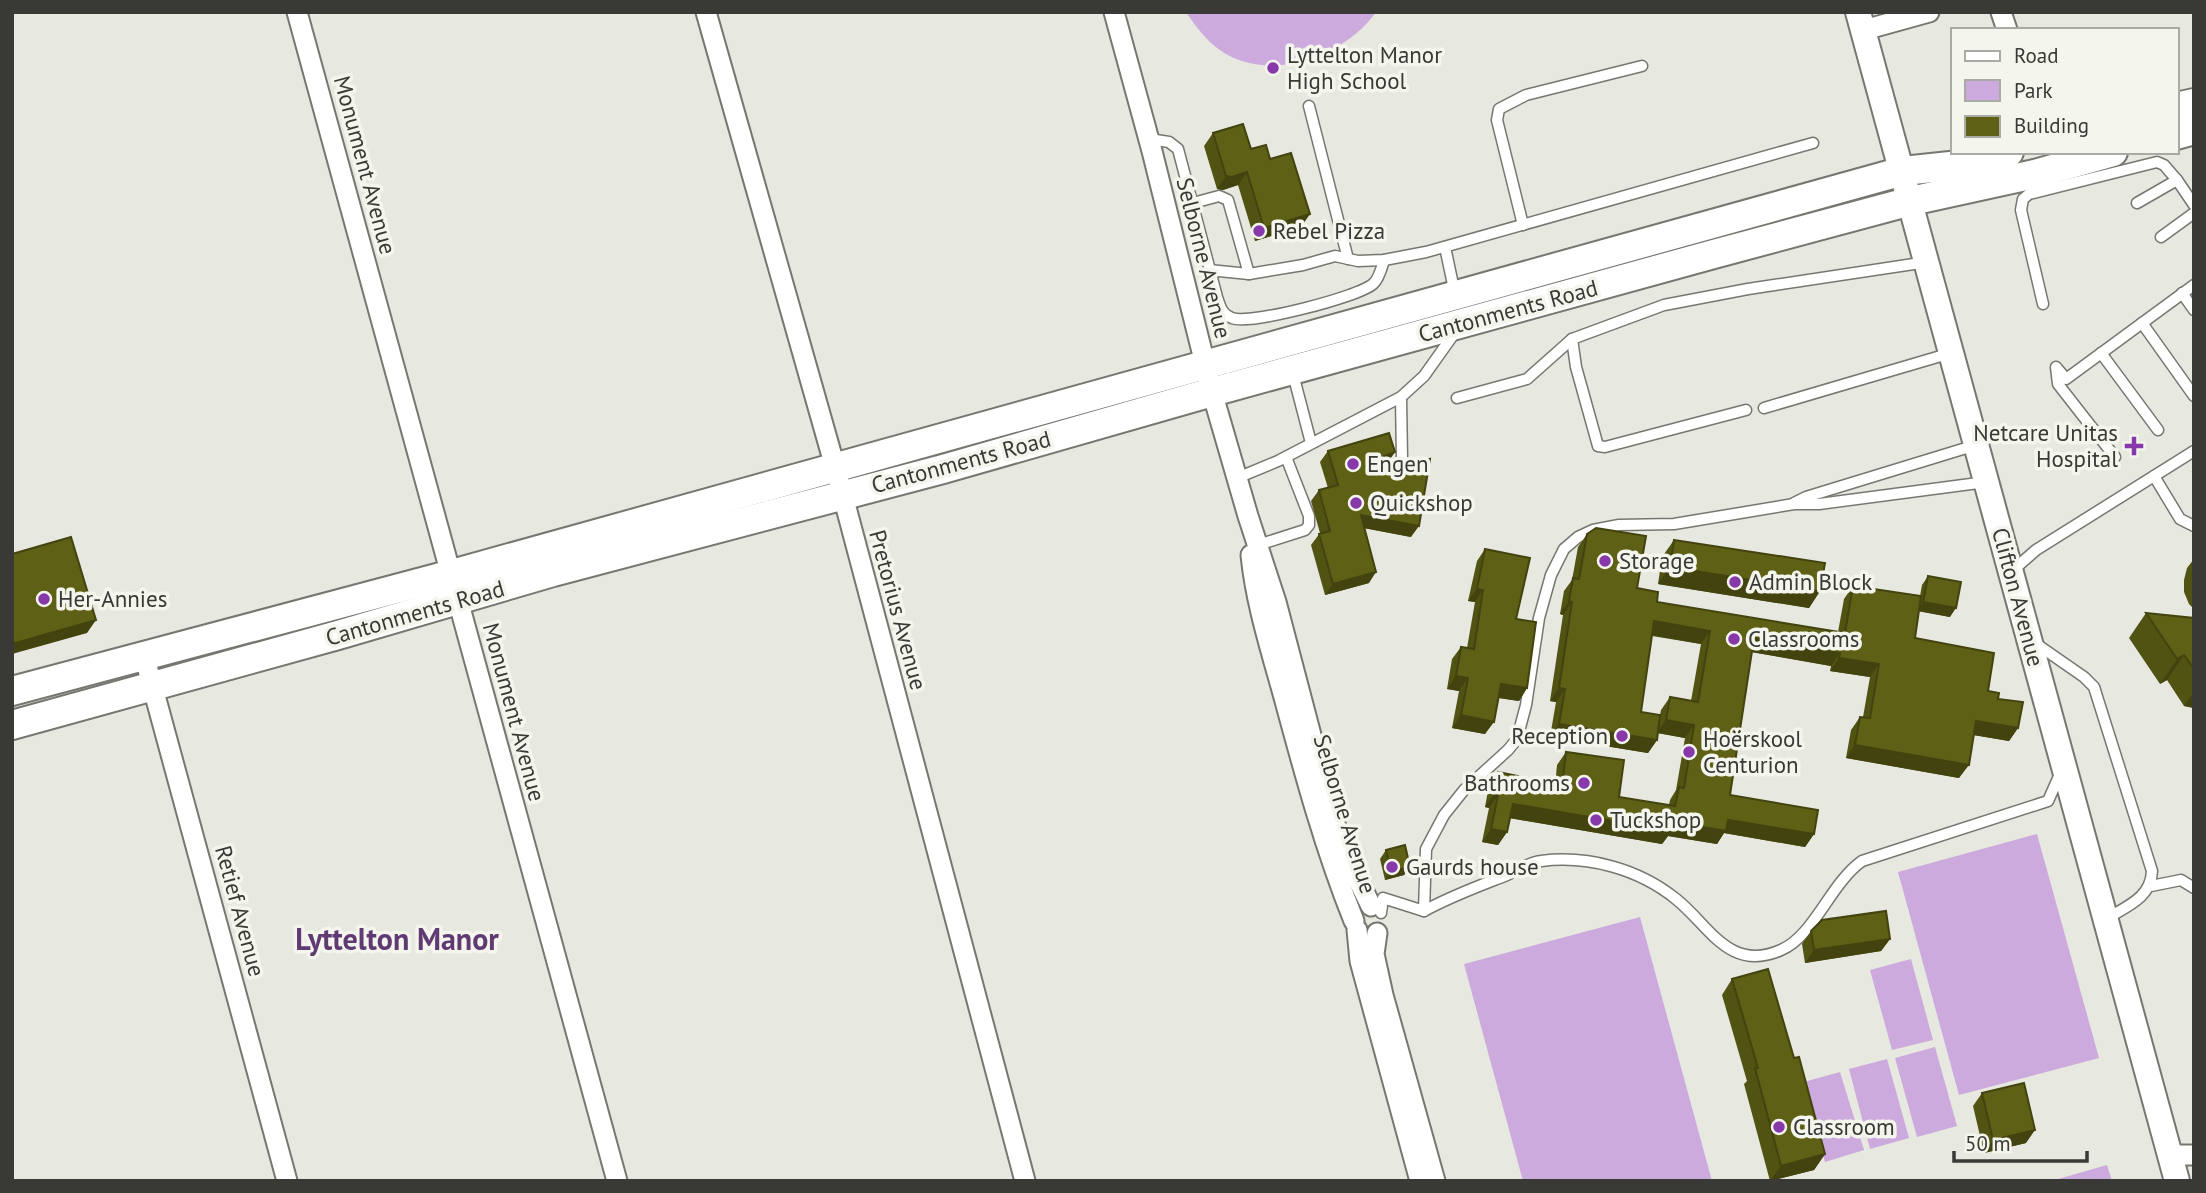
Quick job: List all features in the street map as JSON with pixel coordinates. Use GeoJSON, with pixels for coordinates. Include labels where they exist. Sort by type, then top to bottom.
{"type":"FeatureCollection","features":[{"type":"Feature","properties":{"kind":"main road","name":"Cantonments Road"},"geometry":{"type":"LineString","coordinates":[[12,725],[154,687],[455,587],[835,467],[1209,379],[1458,310],[1903,171],[1969,164],[2002,154]]}},
{"type":"Feature","properties":{"kind":"main road","name":"Cantonments Road"},"geometry":{"type":"LineString","coordinates":[[12,691],[144,655],[455,587],[842,495],[943,469],[1209,379],[1292,370],[1458,310],[1911,201],[2035,174],[2106,154]]}},
{"type":"Feature","properties":{"kind":"street","name":"Monument Avenue"},"geometry":{"type":"LineString","coordinates":[[297,12],[617,1181]]}},
{"type":"Feature","properties":{"kind":"street","name":"Pretorius Avenue"},"geometry":{"type":"LineString","coordinates":[[706,12],[835,467],[1025,1181]]}},
{"type":"Feature","properties":{"kind":"street","name":"Selborne Avenue"},"geometry":{"type":"LineString","coordinates":[[1114,12],[1209,379],[1258,545],[1267,635],[1331,860],[1355,925],[1360,961],[1420,1181]]}},
{"type":"Feature","properties":{"kind":"street"},"geometry":{"type":"LineString","coordinates":[[1861,21],[1928,12]]}},
{"type":"Feature","properties":{"kind":"street","name":"Clifton Avenue"},"geometry":{"type":"LineString","coordinates":[[1861,21],[2106,919],[2182,1155],[2177,1181]]}},
{"type":"Feature","properties":{"kind":"street","name":"Selborne Avenue"},"geometry":{"type":"LineString","coordinates":[[1248,516],[1261,575],[1332,815],[1344,851],[1376,910]]}},
{"type":"Feature","properties":{"kind":"street","name":"Retief Avenue"},"geometry":{"type":"LineString","coordinates":[[144,655],[287,1181]]}},
{"type":"Feature","properties":{"kind":"street"},"geometry":{"type":"LineString","coordinates":[[1377,933],[1363,934],[1355,925],[1356,913],[1363,907],[1376,910],[1382,927],[1377,933],[1374,954],[1435,1181]]}},
{"type":"Feature","properties":{"kind":"lane"},"geometry":{"type":"LineString","coordinates":[[1523,225],[1497,120],[1499,109],[1526,95],[1642,66]]}},
{"type":"Feature","properties":{"kind":"lane"},"geometry":{"type":"LineString","coordinates":[[1309,106],[1348,259]]}},
{"type":"Feature","properties":{"kind":"lane"},"geometry":{"type":"LineString","coordinates":[[1149,139],[1169,142],[1178,149],[1209,270],[1223,313],[1236,320],[1325,303],[1359,292],[1375,283],[1384,260]]}},
{"type":"Feature","properties":{"kind":"lane"},"geometry":{"type":"LineString","coordinates":[[1209,270],[1249,274],[1303,265],[1335,256],[1358,261],[1384,260],[1445,247],[1813,143]]}},
{"type":"Feature","properties":{"kind":"lane"},"geometry":{"type":"LineString","coordinates":[[2043,304],[2021,210],[2023,199],[2029,194],[2157,162],[2164,165],[2177,180],[2194,205]]}},
{"type":"Feature","properties":{"kind":"lane"},"geometry":{"type":"LineString","coordinates":[[2137,203],[2177,180]]}},
{"type":"Feature","properties":{"kind":"lane"},"geometry":{"type":"LineString","coordinates":[[1193,203],[1219,197],[1228,200],[1249,274]]}},
{"type":"Feature","properties":{"kind":"lane"},"geometry":{"type":"LineString","coordinates":[[2161,237],[2194,213]]}},
{"type":"Feature","properties":{"kind":"lane"},"geometry":{"type":"LineString","coordinates":[[1237,478],[1286,457],[1401,397],[1424,376],[1458,310],[1445,247]]}},
{"type":"Feature","properties":{"kind":"lane"},"geometry":{"type":"LineString","coordinates":[[1457,398],[1527,379],[1572,339],[1664,305],[1748,289],[1927,262]]}},
{"type":"Feature","properties":{"kind":"lane"},"geometry":{"type":"LineString","coordinates":[[2115,457],[2058,384],[2056,367],[2066,379],[2194,285]]}},
{"type":"Feature","properties":{"kind":"lane"},"geometry":{"type":"LineString","coordinates":[[2182,293],[2194,310]]}},
{"type":"Feature","properties":{"kind":"lane"},"geometry":{"type":"LineString","coordinates":[[2142,323],[2194,396]]}},
{"type":"Feature","properties":{"kind":"lane"},"geometry":{"type":"LineString","coordinates":[[1572,339],[1576,367],[1598,446],[1605,447],[1746,411]]}},
{"type":"Feature","properties":{"kind":"lane"},"geometry":{"type":"LineString","coordinates":[[1764,408],[1952,353]]}},
{"type":"Feature","properties":{"kind":"lane"},"geometry":{"type":"LineString","coordinates":[[2101,353],[2158,430]]}},
{"type":"Feature","properties":{"kind":"lane"},"geometry":{"type":"LineString","coordinates":[[1292,370],[1311,443]]}},
{"type":"Feature","properties":{"kind":"lane"},"geometry":{"type":"LineString","coordinates":[[1366,478],[1396,468],[1402,460],[1401,397]]}},
{"type":"Feature","properties":{"kind":"lane"},"geometry":{"type":"LineString","coordinates":[[1794,503],[1977,445]]}},
{"type":"Feature","properties":{"kind":"lane"},"geometry":{"type":"LineString","coordinates":[[2011,571],[2036,550],[2194,451]]}},
{"type":"Feature","properties":{"kind":"lane"},"geometry":{"type":"LineString","coordinates":[[1258,545],[1306,530],[1309,525],[1309,516],[1286,457]]}},
{"type":"Feature","properties":{"kind":"lane"},"geometry":{"type":"LineString","coordinates":[[2154,476],[2180,519],[2194,526]]}},
{"type":"Feature","properties":{"kind":"lane"},"geometry":{"type":"LineString","coordinates":[[1424,911],[1426,849],[1444,815],[1464,790],[1517,739],[1526,705],[1539,618],[1552,575],[1564,549],[1578,537],[1593,530],[1619,525],[1674,524],[1794,503],[1819,504],[1986,482]]}},
{"type":"Feature","properties":{"kind":"lane"},"geometry":{"type":"LineString","coordinates":[[2029,639],[2084,677],[2094,687],[2152,871],[2151,886]]}},
{"type":"Feature","properties":{"kind":"lane"},"geometry":{"type":"LineString","coordinates":[[1376,910],[1383,898],[1424,911],[1444,900],[1539,861],[1583,861],[1632,872],[1676,899],[1717,941],[1732,951],[1749,956],[1763,955],[1779,951],[1793,943],[1840,880],[1862,861],[2048,801],[2064,765]]}},
{"type":"Feature","properties":{"kind":"lane"},"geometry":{"type":"LineString","coordinates":[[2106,919],[2139,899],[2151,886],[2180,880],[2194,873]]}},
{"type":"Feature","properties":{"kind":"lane"},"geometry":{"type":"LineString","coordinates":[[2180,880],[2194,888]]}},
{"type":"Feature","properties":{"kind":"green space"},"geometry":{"type":"Polygon","coordinates":[[[1186,12],[1376,12],[1364,26],[1334,49],[1297,62],[1260,65],[1242,61],[1217,48],[1203,35],[1186,12]]]}},
{"type":"Feature","properties":{"kind":"green space"},"geometry":{"type":"Polygon","coordinates":[[[2037,834],[2099,1058],[1959,1095],[1898,872],[2037,834]]]}},
{"type":"Feature","properties":{"kind":"green space"},"geometry":{"type":"Polygon","coordinates":[[[1640,917],[1712,1181],[1523,1181],[1464,964],[1640,917]]]}},
{"type":"Feature","properties":{"kind":"green space"},"geometry":{"type":"Polygon","coordinates":[[[1911,959],[1933,1040],[1892,1050],[1870,970],[1911,959]]]}},
{"type":"Feature","properties":{"kind":"green space"},"geometry":{"type":"Polygon","coordinates":[[[1935,1047],[1957,1126],[1917,1137],[1895,1058],[1935,1047]]]}},
{"type":"Feature","properties":{"kind":"green space"},"geometry":{"type":"Polygon","coordinates":[[[1887,1059],[1909,1138],[1870,1149],[1849,1069],[1887,1059]]]}},
{"type":"Feature","properties":{"kind":"green space"},"geometry":{"type":"Polygon","coordinates":[[[1840,1072],[1864,1150],[1825,1162],[1800,1083],[1840,1072]]]}},
{"type":"Feature","properties":{"kind":"green space"},"geometry":{"type":"Polygon","coordinates":[[[2107,1165],[2112,1181],[2051,1181],[2107,1165]]]}},
{"type":"Feature","properties":{"kind":"building"},"geometry":{"type":"Polygon","coordinates":[[[1243,124],[1251,149],[1266,145],[1270,159],[1291,153],[1310,214],[1264,228],[1247,172],[1232,177],[1226,176],[1213,133],[1243,124]]]}},
{"type":"Feature","properties":{"kind":"building"},"geometry":{"type":"Polygon","coordinates":[[[1389,433],[1395,452],[1369,462],[1366,466],[1369,473],[1376,474],[1430,459],[1419,526],[1361,515],[1376,572],[1333,584],[1319,534],[1330,531],[1319,490],[1338,485],[1328,451],[1389,433]]]}},
{"type":"Feature","properties":{"kind":"building"},"geometry":{"type":"Polygon","coordinates":[[[1596,528],[1646,536],[1637,588],[1658,592],[1657,602],[1845,633],[1853,586],[1921,596],[1915,638],[1994,653],[1988,691],[1999,693],[1998,699],[2023,702],[2018,728],[1976,721],[1969,765],[1855,745],[1860,717],[1870,718],[1879,664],[1839,658],[1840,653],[1754,638],[1730,795],[1818,810],[1814,834],[1728,820],[1726,831],[1673,822],[1671,831],[1513,804],[1507,832],[1491,829],[1498,795],[1494,794],[1498,772],[1518,776],[1518,780],[1562,787],[1566,752],[1624,760],[1619,797],[1675,806],[1679,787],[1684,788],[1694,725],[1666,720],[1670,697],[1698,702],[1710,631],[1654,621],[1641,712],[1660,715],[1657,740],[1559,724],[1565,689],[1559,688],[1573,578],[1579,579],[1587,534],[1596,528]]]}},
{"type":"Feature","properties":{"kind":"building","name":"Her-Annies"},"geometry":{"type":"Polygon","coordinates":[[[71,537],[96,620],[12,644],[12,554],[71,537]]]}},
{"type":"Feature","properties":{"kind":"building"},"geometry":{"type":"Polygon","coordinates":[[[1674,540],[1825,563],[1820,591],[1670,567],[1674,540]]]}},
{"type":"Feature","properties":{"kind":"building"},"geometry":{"type":"Polygon","coordinates":[[[1485,549],[1530,558],[1516,619],[1536,622],[1527,688],[1501,684],[1494,722],[1461,715],[1468,678],[1456,676],[1461,647],[1474,649],[1483,590],[1477,589],[1485,549]]]}},
{"type":"Feature","properties":{"kind":"building"},"geometry":{"type":"Polygon","coordinates":[[[1928,576],[1961,582],[1956,608],[1923,602],[1928,576]]]}},
{"type":"Feature","properties":{"kind":"building"},"geometry":{"type":"Polygon","coordinates":[[[2146,613],[2194,618],[2194,669],[2184,655],[2177,659],[2146,613]]]}},
{"type":"Feature","properties":{"kind":"building"},"geometry":{"type":"Polygon","coordinates":[[[1405,845],[1410,867],[1391,871],[1386,850],[1405,845]]]}},
{"type":"Feature","properties":{"kind":"building"},"geometry":{"type":"Polygon","coordinates":[[[1886,911],[1890,939],[1814,950],[1811,931],[1822,920],[1886,911]]]}},
{"type":"Feature","properties":{"kind":"building"},"geometry":{"type":"Polygon","coordinates":[[[1768,969],[1794,1058],[1799,1057],[1825,1154],[1781,1166],[1755,1068],[1758,1068],[1732,979],[1768,969]]]}},
{"type":"Feature","properties":{"kind":"building"},"geometry":{"type":"Polygon","coordinates":[[[2024,1083],[2035,1130],[1993,1140],[1982,1093],[2024,1083]]]}},
{"type":"Feature","properties":{"kind":"place","name":"Lyttelton Manor High School"},"geometry":{"type":"Point","coordinates":[1273,68]}},
{"type":"Feature","properties":{"kind":"place","name":"Rebel Pizza"},"geometry":{"type":"Point","coordinates":[1259,231]}},
{"type":"Feature","properties":{"kind":"place","name":"Netcare Unitas Hospital"},"geometry":{"type":"Point","coordinates":[2134,446]}},
{"type":"Feature","properties":{"kind":"place","name":"Engen"},"geometry":{"type":"Point","coordinates":[1353,464]}},
{"type":"Feature","properties":{"kind":"place","name":"Quickshop"},"geometry":{"type":"Point","coordinates":[1356,503]}},
{"type":"Feature","properties":{"kind":"place","name":"Storage"},"geometry":{"type":"Point","coordinates":[1605,561]}},
{"type":"Feature","properties":{"kind":"place","name":"Admin Block"},"geometry":{"type":"Point","coordinates":[1735,582]}},
{"type":"Feature","properties":{"kind":"place","name":"Her-Annies"},"geometry":{"type":"Point","coordinates":[44,599]}},
{"type":"Feature","properties":{"kind":"place","name":"Classrooms"},"geometry":{"type":"Point","coordinates":[1734,639]}},
{"type":"Feature","properties":{"kind":"place","name":"Reception"},"geometry":{"type":"Point","coordinates":[1622,736]}},
{"type":"Feature","properties":{"kind":"place","name":"Hoërskool Centurion"},"geometry":{"type":"Point","coordinates":[1689,752]}},
{"type":"Feature","properties":{"kind":"place","name":"Bathrooms"},"geometry":{"type":"Point","coordinates":[1584,783]}},
{"type":"Feature","properties":{"kind":"place","name":"Tuckshop"},"geometry":{"type":"Point","coordinates":[1596,820]}},
{"type":"Feature","properties":{"kind":"place","name":"Gaurds house"},"geometry":{"type":"Point","coordinates":[1392,867]}},
{"type":"Feature","properties":{"kind":"place","name":"Classroom"},"geometry":{"type":"Point","coordinates":[1779,1127]}},
{"type":"Feature","properties":{"kind":"district","name":"Lyttelton Manor"},"geometry":{"type":"Point","coordinates":[397,940]}}]}
